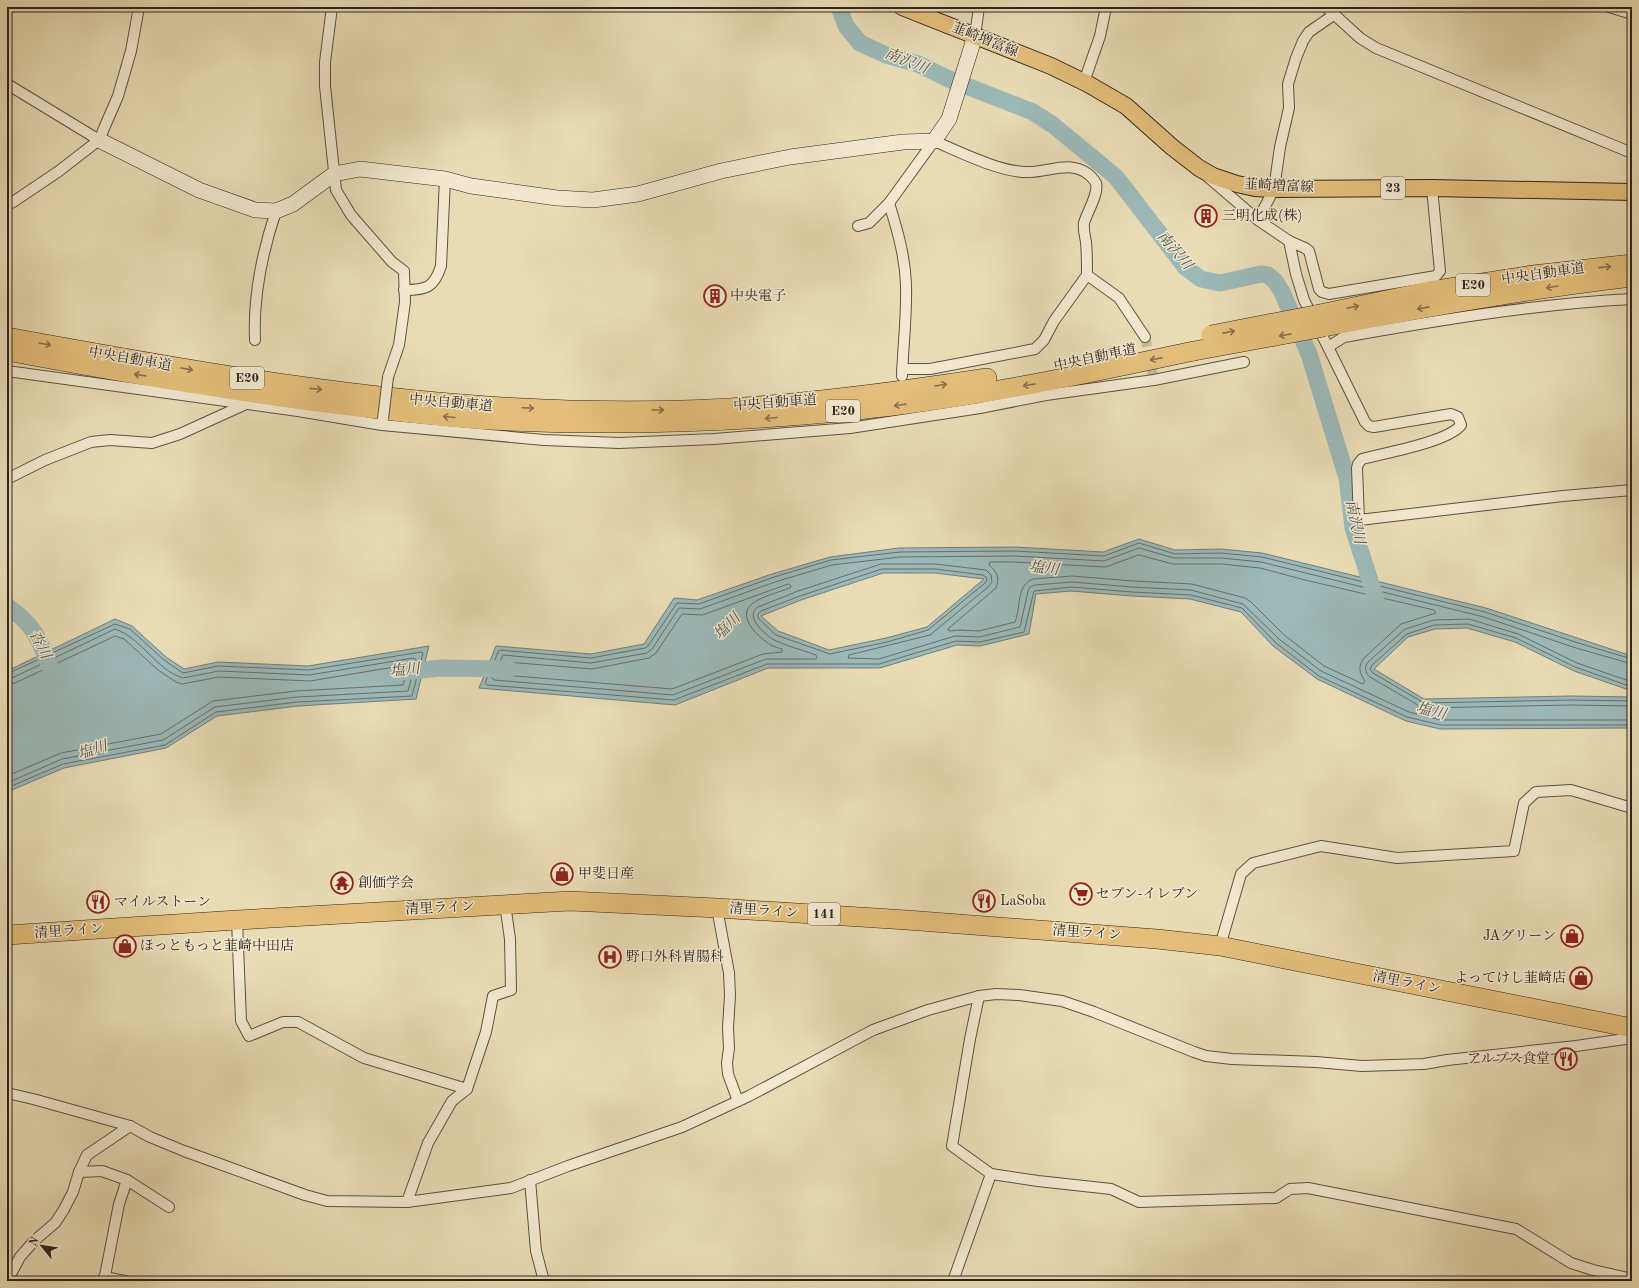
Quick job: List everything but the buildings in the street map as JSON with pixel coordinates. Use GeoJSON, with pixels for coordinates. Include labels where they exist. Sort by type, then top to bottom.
{"type":"FeatureCollection","features":[{"type":"Feature","properties":{"kind":"highway","name":"中央自動車道"},"geometry":{"type":"LineString","coordinates":[[1319,321],[1430,291],[1533,275],[1632,264]]}},
{"type":"Feature","properties":{"kind":"highway","name":"中央自動車道"},"geometry":{"type":"LineString","coordinates":[[7,337],[307,388],[489,406],[653,410],[769,405],[897,392],[1192,345],[1319,321],[1427,307],[1572,284],[1632,277]]}},
{"type":"Feature","properties":{"kind":"highway","name":"中央自動車道"},"geometry":{"type":"LineString","coordinates":[[7,351],[192,384],[305,401],[412,414],[488,420],[661,423],[769,419],[895,406],[1036,384],[1192,345]]}},
{"type":"Feature","properties":{"kind":"highway","name":"清里ライン"},"geometry":{"type":"LineString","coordinates":[[7,935],[570,901],[717,908],[907,920],[1157,939],[1220,946],[1632,1028]]}},
{"type":"Feature","properties":{"kind":"main road","name":"韮崎増富線"},"geometry":{"type":"LineString","coordinates":[[902,7],[1051,66],[1084,82],[1126,106],[1164,141],[1199,168],[1213,176],[1237,184],[1255,188],[1274,189],[1432,188],[1632,192]]}},
{"type":"Feature","properties":{"kind":"street"},"geometry":{"type":"LineString","coordinates":[[7,205],[59,171],[99,140],[118,96],[131,51],[140,7]]}},
{"type":"Feature","properties":{"kind":"street"},"geometry":{"type":"LineString","coordinates":[[332,7],[325,86],[336,190],[351,215],[392,262],[404,271],[405,302],[399,346],[388,377],[382,422]]}},
{"type":"Feature","properties":{"kind":"street"},"geometry":{"type":"LineString","coordinates":[[858,226],[869,223],[889,203],[949,119],[975,36],[980,7]]}},
{"type":"Feature","properties":{"kind":"street"},"geometry":{"type":"LineString","coordinates":[[1084,82],[1100,36],[1106,7]]}},
{"type":"Feature","properties":{"kind":"street"},"geometry":{"type":"LineString","coordinates":[[1326,7],[1360,38],[1376,48],[1632,152]]}},
{"type":"Feature","properties":{"kind":"street"},"geometry":{"type":"LineString","coordinates":[[1609,7],[1632,14]]}},
{"type":"Feature","properties":{"kind":"street"},"geometry":{"type":"LineString","coordinates":[[1258,220],[1274,189],[1280,147],[1289,108],[1288,84],[1296,58],[1303,41],[1309,32],[1335,14]]}},
{"type":"Feature","properties":{"kind":"street"},"geometry":{"type":"LineString","coordinates":[[7,84],[99,140],[199,190],[255,210],[276,211],[293,204],[334,174],[360,169],[445,179],[471,186],[557,198],[593,200],[638,194],[721,171],[790,157],[903,142],[934,141],[984,162],[1012,170],[1028,172],[1062,167],[1074,167],[1083,170],[1091,176],[1096,184],[1095,196],[1088,209],[1084,225],[1087,275],[1054,321],[1044,340],[1035,349],[902,373],[906,283],[898,232],[889,203]]}},
{"type":"Feature","properties":{"kind":"street"},"geometry":{"type":"LineString","coordinates":[[1199,168],[1258,220],[1289,241],[1309,251],[1319,289],[1325,294],[1436,276],[1440,271],[1432,188]]}},
{"type":"Feature","properties":{"kind":"street"},"geometry":{"type":"LineString","coordinates":[[404,290],[420,290],[426,288],[435,282],[438,276],[441,266],[445,179]]}},
{"type":"Feature","properties":{"kind":"street"},"geometry":{"type":"LineString","coordinates":[[255,340],[256,305],[265,245],[276,211]]}},
{"type":"Feature","properties":{"kind":"street"},"geometry":{"type":"LineString","coordinates":[[1289,241],[1296,274],[1304,300],[1365,422],[1369,426],[1374,427],[1451,414],[1458,417],[1461,425],[1457,431],[1438,439],[1362,459],[1357,468],[1359,520],[1562,496],[1632,490]]}},
{"type":"Feature","properties":{"kind":"street"},"geometry":{"type":"LineString","coordinates":[[1087,275],[1118,298],[1145,337]]}},
{"type":"Feature","properties":{"kind":"street"},"geometry":{"type":"LineString","coordinates":[[1328,347],[1344,337],[1460,317],[1585,301],[1632,299]]}},
{"type":"Feature","properties":{"kind":"street"},"geometry":{"type":"LineString","coordinates":[[7,371],[382,422],[544,440],[619,443],[714,439],[850,428],[980,408],[1046,395],[1146,381],[1244,362]]}},
{"type":"Feature","properties":{"kind":"street"},"geometry":{"type":"LineString","coordinates":[[7,479],[45,460],[91,442],[110,440],[152,443],[180,434],[246,404]]}},
{"type":"Feature","properties":{"kind":"street"},"geometry":{"type":"LineString","coordinates":[[1220,946],[1241,874],[1253,863],[1321,846],[1397,858],[1514,851],[1524,803],[1536,792],[1571,790],[1632,808]]}},
{"type":"Feature","properties":{"kind":"street"},"geometry":{"type":"LineString","coordinates":[[407,1202],[428,1143],[452,1101],[466,1089],[486,1032],[493,996],[510,990],[510,939],[505,904]]}},
{"type":"Feature","properties":{"kind":"street"},"geometry":{"type":"LineString","coordinates":[[717,908],[729,973],[730,995],[728,1028],[729,1048],[727,1063],[728,1074],[738,1101]]}},
{"type":"Feature","properties":{"kind":"street"},"geometry":{"type":"LineString","coordinates":[[237,920],[241,1021],[249,1036],[283,1022],[298,1022],[364,1058],[466,1089]]}},
{"type":"Feature","properties":{"kind":"street"},"geometry":{"type":"LineString","coordinates":[[7,1093],[130,1126],[150,1137],[184,1151],[269,1183],[326,1201],[407,1202],[511,1188],[682,1127],[738,1101],[873,1030],[928,1010],[979,996],[996,994],[1019,995],[1062,1001],[1094,1012],[1194,1052],[1206,1056],[1232,1059],[1316,1062],[1362,1066],[1424,1064],[1632,1038]]}},
{"type":"Feature","properties":{"kind":"street"},"geometry":{"type":"LineString","coordinates":[[979,996],[970,1039],[952,1146],[991,1174],[1112,1189],[1139,1202],[1276,1198],[1290,1189],[1308,1188],[1516,1229],[1571,1262],[1593,1270],[1632,1279]]}},
{"type":"Feature","properties":{"kind":"street"},"geometry":{"type":"LineString","coordinates":[[7,1272],[12,1272],[20,1257],[34,1241],[55,1223],[73,1192],[79,1172],[87,1155],[130,1126]]}},
{"type":"Feature","properties":{"kind":"street"},"geometry":{"type":"LineString","coordinates":[[79,1172],[102,1171],[127,1180],[168,1208]]}},
{"type":"Feature","properties":{"kind":"street"},"geometry":{"type":"LineString","coordinates":[[953,1281],[991,1174]]}},
{"type":"Feature","properties":{"kind":"street"},"geometry":{"type":"LineString","coordinates":[[125,1281],[104,1279],[118,1204],[127,1180]]}},
{"type":"Feature","properties":{"kind":"street"},"geometry":{"type":"LineString","coordinates":[[530,1180],[536,1251],[544,1281]]}},
{"type":"Feature","properties":{"kind":"water"},"geometry":{"type":"Polygon","coordinates":[[[1139,539],[1175,550],[1221,549],[1262,553],[1486,608],[1632,656],[1632,691],[1574,671],[1515,642],[1467,628],[1435,629],[1408,637],[1374,669],[1424,699],[1571,696],[1632,697],[1632,728],[1440,729],[1406,721],[1317,679],[1273,646],[1241,612],[1190,599],[1071,591],[1036,594],[1029,634],[980,646],[957,645],[880,668],[768,668],[675,705],[479,688],[496,646],[591,654],[644,644],[674,598],[697,600],[772,574],[830,557],[899,548],[1015,547],[1103,552],[1139,539]],[[883,573],[801,600],[761,616],[778,631],[829,650],[886,638],[927,627],[984,579],[935,573],[883,573]]]}},
{"type":"Feature","properties":{"kind":"water"},"geometry":{"type":"Polygon","coordinates":[[[115,619],[132,626],[166,657],[184,669],[218,662],[308,666],[429,646],[416,699],[298,706],[217,716],[166,748],[64,768],[7,792],[7,671],[115,619]]]}},
{"type":"Feature","properties":{"kind":"waterway","name":"南沢川"},"geometry":{"type":"LineString","coordinates":[[839,7],[846,26],[860,43],[886,55],[918,64],[951,80],[1033,112],[1053,125],[1116,177],[1186,268],[1201,279],[1220,283],[1261,274],[1268,275],[1275,281],[1282,292],[1309,354],[1347,478],[1353,528],[1376,599]]}},
{"type":"Feature","properties":{"kind":"waterway","name":"沓川"},"geometry":{"type":"LineString","coordinates":[[7,606],[24,620],[35,634],[51,669]]}},
{"type":"Feature","properties":{"kind":"waterway","name":"塩川"},"geometry":{"type":"LineString","coordinates":[[400,672],[441,668],[509,669]]}},
{"type":"Feature","properties":{"kind":"tunnel"},"geometry":{"type":"LineString","coordinates":[[1145,337],[1154,380]]}},
{"type":"Feature","properties":{"kind":"place","name":"三明化成(株)"},"geometry":{"type":"Point","coordinates":[1206,216]}},
{"type":"Feature","properties":{"kind":"place","name":"中央電子"},"geometry":{"type":"Point","coordinates":[715,296]}},
{"type":"Feature","properties":{"kind":"place","name":"甲斐日産"},"geometry":{"type":"Point","coordinates":[562,874]}},
{"type":"Feature","properties":{"kind":"place","name":"創価学会"},"geometry":{"type":"Point","coordinates":[342,883]}},
{"type":"Feature","properties":{"kind":"place","name":"セブン-イレブン"},"geometry":{"type":"Point","coordinates":[1081,894]}},
{"type":"Feature","properties":{"kind":"place","name":"LaSoba"},"geometry":{"type":"Point","coordinates":[984,901]}},
{"type":"Feature","properties":{"kind":"place","name":"マイルストーン"},"geometry":{"type":"Point","coordinates":[98,902]}},
{"type":"Feature","properties":{"kind":"place","name":"JAグリーン"},"geometry":{"type":"Point","coordinates":[1572,936]}},
{"type":"Feature","properties":{"kind":"place","name":"ほっともっと韮崎中田店"},"geometry":{"type":"Point","coordinates":[125,946]}},
{"type":"Feature","properties":{"kind":"place","name":"野口外科胃腸科"},"geometry":{"type":"Point","coordinates":[610,957]}},
{"type":"Feature","properties":{"kind":"place","name":"よってけし韮崎店"},"geometry":{"type":"Point","coordinates":[1581,978]}},
{"type":"Feature","properties":{"kind":"place","name":"アルプス食堂"},"geometry":{"type":"Point","coordinates":[1566,1059]}}]}
